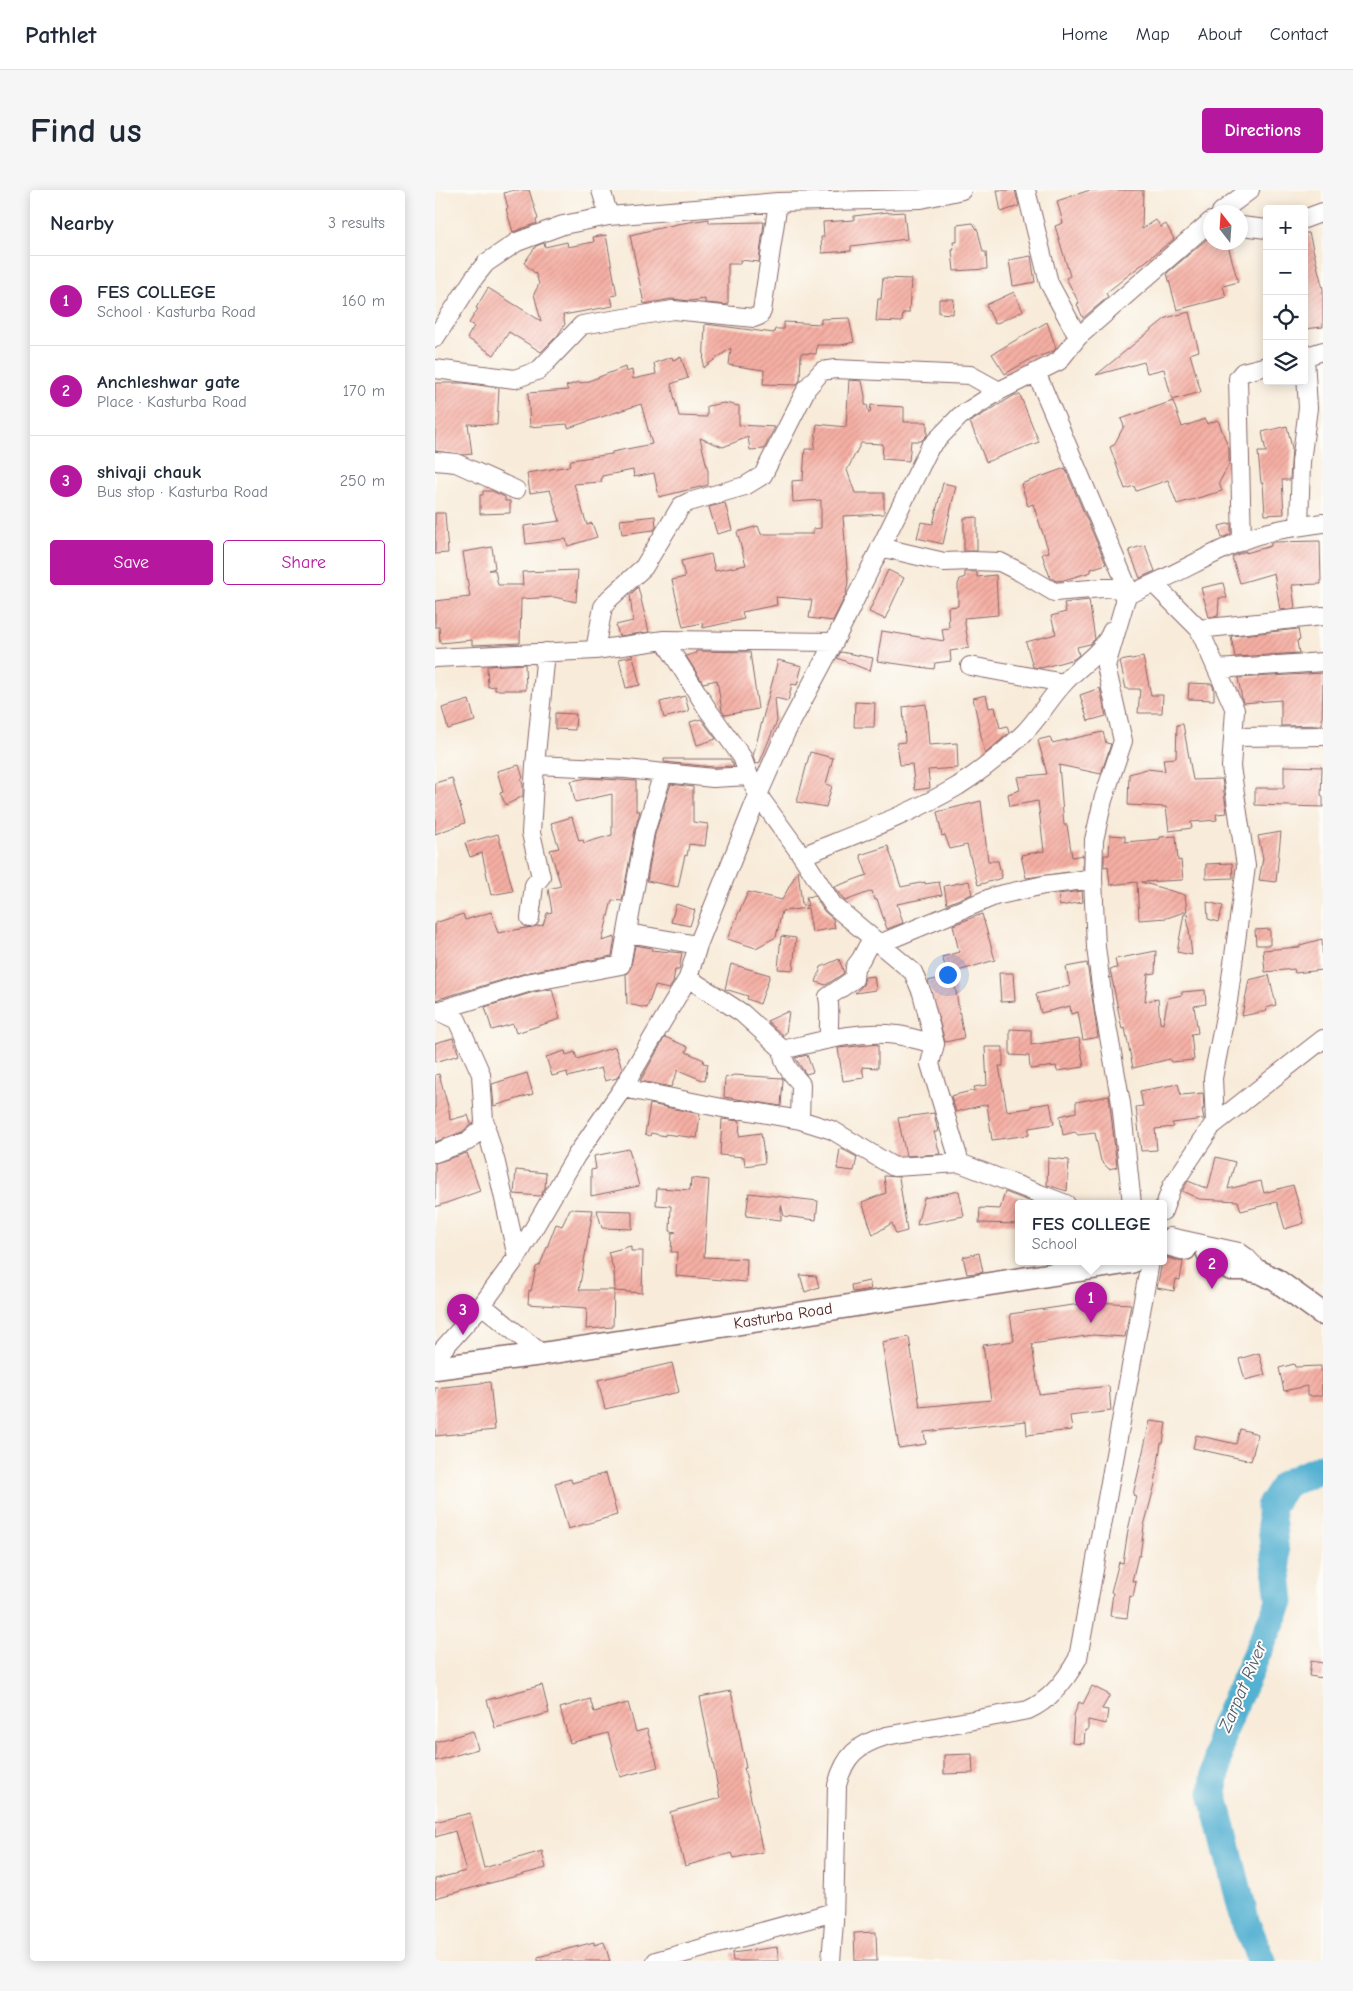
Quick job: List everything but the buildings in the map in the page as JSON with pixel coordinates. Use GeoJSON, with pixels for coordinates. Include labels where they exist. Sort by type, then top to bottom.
{"type":"FeatureCollection","features":[{"type":"Feature","properties":{"kind":"main road"},"geometry":{"type":"LineString","coordinates":[[1167,1244],[1185,1249]]}},
{"type":"Feature","properties":{"kind":"main road"},"geometry":{"type":"LineString","coordinates":[[1208,1253],[1230,1269],[1260,1272],[1275,1280],[1323,1314]]}},
{"type":"Feature","properties":{"kind":"main road","name":"Kasturba Road"},"geometry":{"type":"LineString","coordinates":[[435,1368],[542,1354],[1112,1265]]}},
{"type":"Feature","properties":{"kind":"street"},"geometry":{"type":"LineString","coordinates":[[601,190],[609,216]]}},
{"type":"Feature","properties":{"kind":"street"},"geometry":{"type":"LineString","coordinates":[[435,338],[479,270],[495,256],[517,242],[563,225],[708,198],[778,202],[806,195],[921,199],[961,190]]}},
{"type":"Feature","properties":{"kind":"street"},"geometry":{"type":"LineString","coordinates":[[1026,190],[1049,283],[1079,337]]}},
{"type":"Feature","properties":{"kind":"street"},"geometry":{"type":"LineString","coordinates":[[1228,205],[1240,193]]}},
{"type":"Feature","properties":{"kind":"street"},"geometry":{"type":"LineString","coordinates":[[435,370],[515,379],[539,370],[582,325],[673,310],[754,318],[759,316],[762,311],[778,202]]}},
{"type":"Feature","properties":{"kind":"street"},"geometry":{"type":"LineString","coordinates":[[1308,217],[1323,212]]}},
{"type":"Feature","properties":{"kind":"street"},"geometry":{"type":"LineString","coordinates":[[1248,227],[1263,229]]}},
{"type":"Feature","properties":{"kind":"street"},"geometry":{"type":"LineString","coordinates":[[435,1358],[482,1305],[517,1257],[576,1156],[623,1088],[689,978],[698,945],[758,795],[785,734],[834,642],[930,448],[960,416],[999,391],[1059,361],[1079,337],[1203,229]]}},
{"type":"Feature","properties":{"kind":"street"},"geometry":{"type":"LineString","coordinates":[[1308,356],[1323,351]]}},
{"type":"Feature","properties":{"kind":"street"},"geometry":{"type":"LineString","coordinates":[[1242,540],[1239,378],[1243,372],[1263,367]]}},
{"type":"Feature","properties":{"kind":"street"},"geometry":{"type":"LineString","coordinates":[[595,650],[603,607],[643,567],[681,506],[745,486],[763,475],[807,388],[822,371],[835,369],[969,375],[999,391]]}},
{"type":"Feature","properties":{"kind":"street"},"geometry":{"type":"LineString","coordinates":[[1036,372],[1125,592],[1106,666],[1123,741],[1101,808],[1094,840],[1093,879],[1096,947],[1104,1009],[1121,1103],[1132,1200]]}},
{"type":"Feature","properties":{"kind":"street"},"geometry":{"type":"LineString","coordinates":[[1299,526],[1301,462],[1308,408],[1307,385]]}},
{"type":"Feature","properties":{"kind":"street"},"geometry":{"type":"LineString","coordinates":[[435,461],[456,464],[516,490]]}},
{"type":"Feature","properties":{"kind":"street"},"geometry":{"type":"LineString","coordinates":[[880,547],[943,562],[1000,562],[1054,592],[1125,592],[1154,584],[1242,540],[1276,530],[1323,523]]}},
{"type":"Feature","properties":{"kind":"street"},"geometry":{"type":"LineString","coordinates":[[1154,584],[1199,629],[1235,710],[1231,772],[1246,866],[1228,1001],[1213,1078],[1215,1123]]}},
{"type":"Feature","properties":{"kind":"street"},"geometry":{"type":"LineString","coordinates":[[802,856],[911,809],[959,785],[1001,754],[1022,735],[1045,709],[1063,683],[1094,654],[1111,632],[1125,592]]}},
{"type":"Feature","properties":{"kind":"street"},"geometry":{"type":"LineString","coordinates":[[1199,629],[1323,616]]}},
{"type":"Feature","properties":{"kind":"street"},"geometry":{"type":"LineString","coordinates":[[435,658],[595,650],[664,640],[834,642]]}},
{"type":"Feature","properties":{"kind":"street"},"geometry":{"type":"LineString","coordinates":[[664,640],[708,710],[742,757],[758,795],[802,856],[833,905],[913,972],[922,993],[935,1044],[930,1064],[960,1163]]}},
{"type":"Feature","properties":{"kind":"street"},"geometry":{"type":"LineString","coordinates":[[530,918],[533,885],[541,877],[531,833],[535,765],[547,652]]}},
{"type":"Feature","properties":{"kind":"street"},"geometry":{"type":"LineString","coordinates":[[1217,669],[1323,662]]}},
{"type":"Feature","properties":{"kind":"street"},"geometry":{"type":"LineString","coordinates":[[970,666],[1063,683]]}},
{"type":"Feature","properties":{"kind":"street"},"geometry":{"type":"LineString","coordinates":[[1234,736],[1323,736]]}},
{"type":"Feature","properties":{"kind":"street"},"geometry":{"type":"LineString","coordinates":[[535,765],[713,778],[749,776]]}},
{"type":"Feature","properties":{"kind":"street"},"geometry":{"type":"LineString","coordinates":[[436,1010],[531,982],[619,966],[623,962],[645,832],[663,773]]}},
{"type":"Feature","properties":{"kind":"street"},"geometry":{"type":"LineString","coordinates":[[829,1039],[829,1004],[827,996],[854,979],[855,967],[876,941],[995,896],[1036,886],[1093,879]]}},
{"type":"Feature","properties":{"kind":"street"},"geometry":{"type":"LineString","coordinates":[[628,933],[698,945]]}},
{"type":"Feature","properties":{"kind":"street"},"geometry":{"type":"LineString","coordinates":[[689,978],[742,1013],[783,1050]]}},
{"type":"Feature","properties":{"kind":"street"},"geometry":{"type":"LineString","coordinates":[[436,1010],[457,1020],[481,1074],[485,1125],[496,1163],[517,1257]]}},
{"type":"Feature","properties":{"kind":"street"},"geometry":{"type":"LineString","coordinates":[[783,1050],[829,1039],[880,1034],[935,1044]]}},
{"type":"Feature","properties":{"kind":"street"},"geometry":{"type":"LineString","coordinates":[[1167,1200],[1172,1186],[1215,1123],[1323,1039]]}},
{"type":"Feature","properties":{"kind":"street"},"geometry":{"type":"LineString","coordinates":[[783,1050],[782,1059],[801,1084],[800,1120]]}},
{"type":"Feature","properties":{"kind":"street"},"geometry":{"type":"LineString","coordinates":[[623,1088],[732,1110],[800,1120],[838,1132],[894,1167],[960,1163],[993,1178],[1055,1200]]}},
{"type":"Feature","properties":{"kind":"street"},"geometry":{"type":"LineString","coordinates":[[435,1153],[468,1141],[485,1125]]}},
{"type":"Feature","properties":{"kind":"street"},"geometry":{"type":"LineString","coordinates":[[1167,1237],[1239,1252],[1247,1257],[1260,1272]]}},
{"type":"Feature","properties":{"kind":"street"},"geometry":{"type":"LineString","coordinates":[[831,1961],[837,1785],[841,1768],[853,1752],[870,1741],[886,1736],[1015,1713],[1033,1708],[1053,1693],[1078,1658],[1149,1265]]}},
{"type":"Feature","properties":{"kind":"street"},"geometry":{"type":"LineString","coordinates":[[482,1305],[542,1354]]}},
{"type":"Feature","properties":{"kind":"street"},"geometry":{"type":"LineString","coordinates":[[656,1961],[834,1912]]}},
{"type":"Feature","properties":{"kind":"waterway","name":"Zarpat River"},"geometry":{"type":"LineString","coordinates":[[1262,1961],[1246,1924],[1213,1793],[1222,1731],[1280,1602],[1270,1507],[1285,1484],[1323,1467]]}},
{"type":"Feature","properties":{"kind":"place","name":"Anchleshwar gate"},"geometry":{"type":"Point","coordinates":[1212,1289]}},
{"type":"Feature","properties":{"kind":"place","name":"FES COLLEGE"},"geometry":{"type":"Point","coordinates":[1091,1323]}},
{"type":"Feature","properties":{"kind":"place","name":"shivaji chauk"},"geometry":{"type":"Point","coordinates":[463,1335]}}]}
